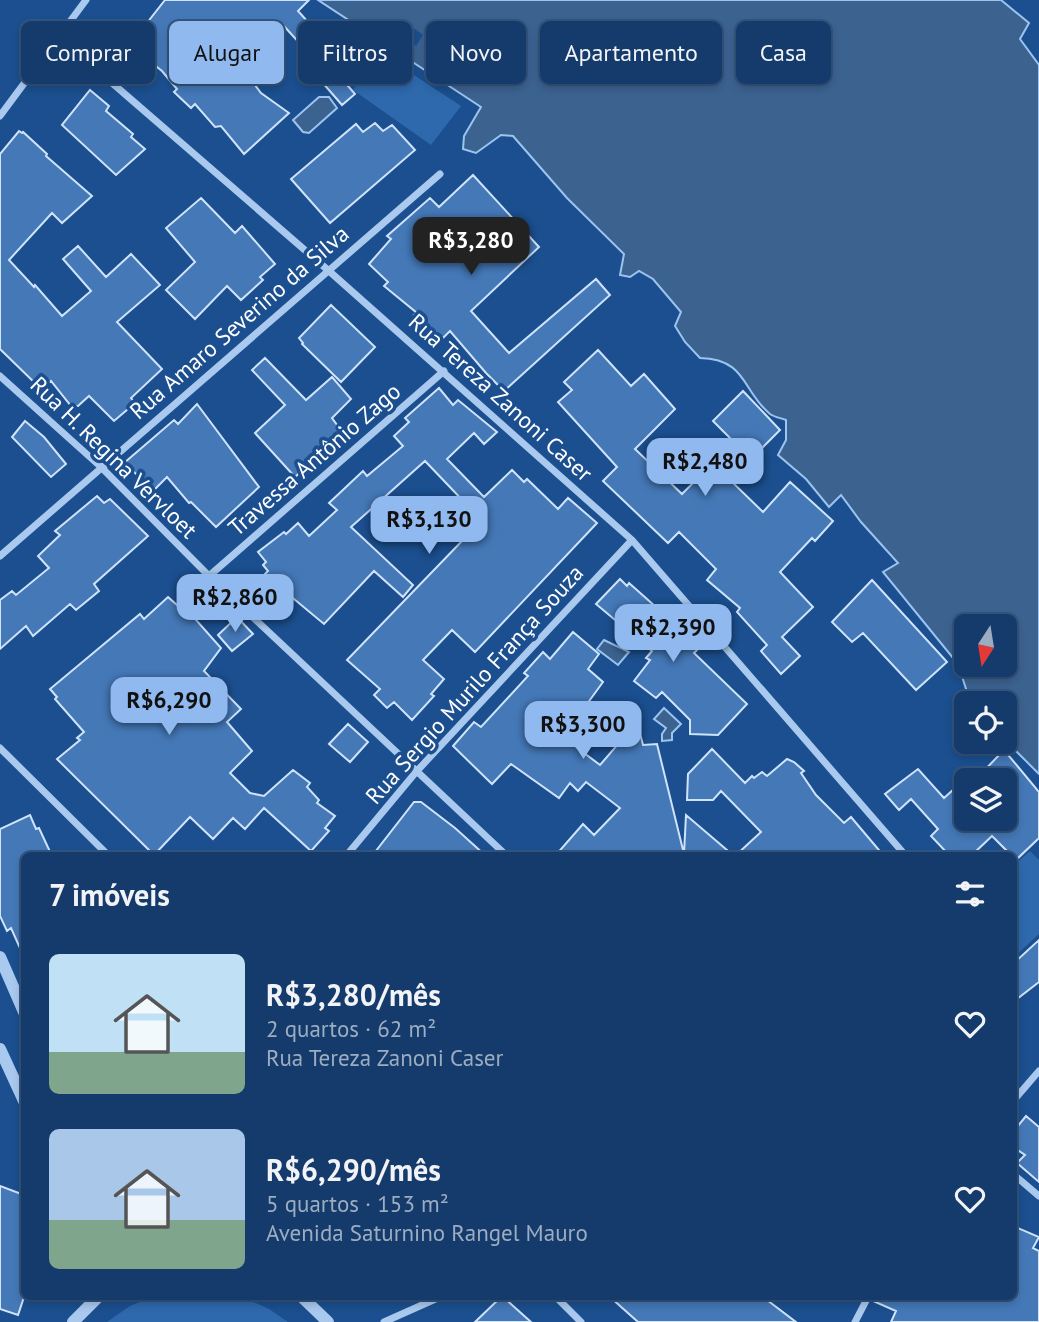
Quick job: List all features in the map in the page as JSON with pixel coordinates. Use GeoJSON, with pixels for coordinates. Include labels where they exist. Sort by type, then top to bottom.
{"type":"FeatureCollection","features":[{"type":"Feature","properties":{"kind":"street"},"geometry":{"type":"LineString","coordinates":[[71,21],[86,0]]}},
{"type":"Feature","properties":{"kind":"street"},"geometry":{"type":"LineString","coordinates":[[0,116],[24,84]]}},
{"type":"Feature","properties":{"kind":"street","name":"Rua Tereza Zanoni Caser"},"geometry":{"type":"LineString","coordinates":[[113,84],[632,540],[903,852]]}},
{"type":"Feature","properties":{"kind":"street","name":"Rua Amaro Severino da Silva"},"geometry":{"type":"LineString","coordinates":[[0,556],[440,174]]}},
{"type":"Feature","properties":{"kind":"street","name":"Travessa Antônio Zago"},"geometry":{"type":"LineString","coordinates":[[209,576],[444,372]]}},
{"type":"Feature","properties":{"kind":"street","name":"Rua H. Regina Vervloet"},"geometry":{"type":"LineString","coordinates":[[0,376],[101,467],[209,576],[503,852]]}},
{"type":"Feature","properties":{"kind":"street","name":"Rua Sergio Murilo França Souza"},"geometry":{"type":"LineString","coordinates":[[349,852],[416,772],[632,540]]}},
{"type":"Feature","properties":{"kind":"street"},"geometry":{"type":"LineString","coordinates":[[0,748],[105,852]]}},
{"type":"Feature","properties":{"kind":"street"},"geometry":{"type":"LineString","coordinates":[[0,957],[21,1005]]}},
{"type":"Feature","properties":{"kind":"street"},"geometry":{"type":"LineString","coordinates":[[0,1049],[21,1094]]}},
{"type":"Feature","properties":{"kind":"street"},"geometry":{"type":"LineString","coordinates":[[1017,1096],[1039,1071]]}},
{"type":"Feature","properties":{"kind":"street"},"geometry":{"type":"LineString","coordinates":[[1017,1177],[1039,1196]]}},
{"type":"Feature","properties":{"kind":"street"},"geometry":{"type":"LineString","coordinates":[[73,1322],[95,1300]]}},
{"type":"Feature","properties":{"kind":"street"},"geometry":{"type":"LineString","coordinates":[[305,1300],[328,1322]]}},
{"type":"Feature","properties":{"kind":"street"},"geometry":{"type":"LineString","coordinates":[[384,1322],[433,1300]]}},
{"type":"Feature","properties":{"kind":"street"},"geometry":{"type":"LineString","coordinates":[[559,1300],[581,1322]]}},
{"type":"Feature","properties":{"kind":"street"},"geometry":{"type":"LineString","coordinates":[[855,1322],[866,1300]]}},
{"type":"Feature","properties":{"kind":"shaded area"},"geometry":{"type":"Polygon","coordinates":[[[318,0],[1001,0],[1029,23],[1020,39],[1039,65],[1039,774],[1017,752],[1017,691],[967,691],[962,677],[1017,677],[1017,614],[954,614],[954,659],[883,572],[898,563],[841,495],[829,507],[806,479],[778,455],[786,440],[786,420],[772,415],[761,405],[742,378],[727,364],[700,358],[675,326],[681,312],[653,279],[639,271],[630,277],[620,275],[624,254],[567,198],[513,136],[501,135],[476,153],[463,149],[464,136],[481,107],[446,84],[526,84],[526,21],[426,21],[426,71],[412,62],[412,21],[350,21],[318,0]]]}},
{"type":"Feature","properties":{"kind":"shaded area"},"geometry":{"type":"Polygon","coordinates":[[[412,74],[461,106],[431,145],[353,90],[357,84],[412,84],[412,74]]]}},
{"type":"Feature","properties":{"kind":"shaded area"},"geometry":{"type":"Polygon","coordinates":[[[319,97],[329,97],[337,108],[309,133],[303,132],[293,120],[319,97]]]}},
{"type":"Feature","properties":{"kind":"shaded area"},"geometry":{"type":"Polygon","coordinates":[[[604,640],[629,652],[618,665],[597,649],[604,640]]]}},
{"type":"Feature","properties":{"kind":"shaded area"},"geometry":{"type":"Polygon","coordinates":[[[664,708],[681,724],[672,733],[672,740],[662,741],[666,728],[654,719],[664,708]]]}},
{"type":"Feature","properties":{"kind":"shaded area"},"geometry":{"type":"Polygon","coordinates":[[[1030,851],[1039,860],[1039,934],[1017,954],[1017,862],[1030,851]]]}},
{"type":"Feature","properties":{"kind":"shaded area"},"geometry":{"type":"Polygon","coordinates":[[[145,1300],[249,1300],[288,1322],[107,1322],[130,1306],[145,1300]]]}},
{"type":"Feature","properties":{"kind":"pier"},"geometry":{"type":"Polygon","coordinates":[[[412,27],[423,35],[416,46],[412,43],[412,27]]]}},
{"type":"Feature","properties":{"kind":"building"},"geometry":{"type":"Polygon","coordinates":[[[165,0],[309,0],[298,11],[307,21],[298,21],[298,41],[284,26],[284,21],[169,21],[169,79],[155,65],[155,21],[148,21],[165,0]]]}},
{"type":"Feature","properties":{"kind":"building"},"geometry":{"type":"Polygon","coordinates":[[[173,84],[254,84],[261,93],[289,113],[244,154],[221,126],[215,127],[195,104],[191,108],[174,92],[177,89],[173,84]]]}},
{"type":"Feature","properties":{"kind":"building"},"geometry":{"type":"Polygon","coordinates":[[[324,84],[346,84],[355,94],[342,105],[324,84]]]}},
{"type":"Feature","properties":{"kind":"building"},"geometry":{"type":"Polygon","coordinates":[[[90,90],[109,106],[106,111],[133,134],[131,137],[145,149],[116,175],[62,125],[90,90]]]}},
{"type":"Feature","properties":{"kind":"building"},"geometry":{"type":"Polygon","coordinates":[[[375,123],[383,131],[392,125],[415,150],[330,223],[291,179],[356,124],[363,132],[375,123]]]}},
{"type":"Feature","properties":{"kind":"building"},"geometry":{"type":"Polygon","coordinates":[[[19,131],[92,196],[62,223],[52,213],[9,260],[62,316],[91,291],[63,259],[78,246],[106,277],[131,254],[160,285],[117,322],[162,369],[131,398],[135,403],[114,421],[89,396],[78,406],[71,406],[51,381],[41,389],[0,349],[0,154],[19,131]]]}},
{"type":"Feature","properties":{"kind":"building"},"geometry":{"type":"Polygon","coordinates":[[[473,175],[539,247],[471,311],[509,353],[596,279],[610,295],[504,391],[450,331],[443,338],[414,315],[417,313],[384,286],[388,282],[369,264],[391,239],[387,236],[430,198],[439,207],[473,175]]]}},
{"type":"Feature","properties":{"kind":"building"},"geometry":{"type":"Polygon","coordinates":[[[201,198],[235,233],[242,226],[275,264],[260,277],[263,280],[241,300],[227,286],[195,319],[166,290],[195,262],[166,228],[201,198]]]}},
{"type":"Feature","properties":{"kind":"building"},"geometry":{"type":"Polygon","coordinates":[[[331,305],[375,347],[341,382],[299,338],[331,305]]]}},
{"type":"Feature","properties":{"kind":"building"},"geometry":{"type":"Polygon","coordinates":[[[598,350],[631,386],[644,374],[675,409],[635,449],[682,494],[724,452],[721,448],[730,438],[713,421],[743,391],[780,430],[730,480],[763,512],[790,482],[833,521],[815,541],[812,538],[780,572],[813,607],[782,637],[800,656],[781,674],[761,651],[767,645],[737,612],[740,608],[707,580],[716,569],[679,532],[668,543],[603,481],[617,467],[558,402],[572,390],[564,382],[598,350]]]}},
{"type":"Feature","properties":{"kind":"building"},"geometry":{"type":"Polygon","coordinates":[[[265,358],[306,400],[332,377],[351,399],[332,418],[343,433],[295,477],[255,433],[285,405],[252,370],[265,358]]]}},
{"type":"Feature","properties":{"kind":"building"},"geometry":{"type":"Polygon","coordinates":[[[439,388],[453,405],[458,400],[497,432],[484,444],[474,433],[447,459],[484,497],[512,470],[524,482],[527,479],[558,509],[568,498],[597,523],[475,652],[452,630],[423,660],[444,679],[431,694],[434,696],[412,720],[394,702],[387,708],[374,695],[380,689],[347,660],[462,541],[448,528],[469,507],[425,461],[351,527],[413,585],[403,597],[374,571],[324,624],[282,589],[278,592],[264,575],[268,571],[263,565],[266,562],[258,552],[298,523],[309,536],[337,510],[329,503],[363,471],[367,476],[403,446],[394,436],[409,422],[405,418],[439,388]]]}},
{"type":"Feature","properties":{"kind":"building"},"geometry":{"type":"Polygon","coordinates":[[[197,404],[259,487],[216,527],[189,503],[167,477],[154,490],[124,463],[174,420],[178,424],[197,404]]]}},
{"type":"Feature","properties":{"kind":"building"},"geometry":{"type":"Polygon","coordinates":[[[25,421],[44,437],[66,464],[51,477],[12,437],[25,421]]]}},
{"type":"Feature","properties":{"kind":"building"},"geometry":{"type":"Polygon","coordinates":[[[97,496],[104,503],[110,499],[148,536],[94,584],[99,591],[76,610],[70,604],[33,636],[26,626],[0,649],[0,600],[12,591],[16,595],[49,568],[38,556],[60,535],[55,531],[97,496]]]}},
{"type":"Feature","properties":{"kind":"building"},"geometry":{"type":"Polygon","coordinates":[[[620,579],[627,586],[629,583],[665,615],[661,619],[698,649],[694,653],[747,704],[718,735],[690,734],[690,720],[662,692],[656,698],[634,681],[650,660],[646,658],[652,651],[596,604],[620,579]]]}},
{"type":"Feature","properties":{"kind":"building"},"geometry":{"type":"Polygon","coordinates":[[[872,580],[947,662],[916,690],[863,633],[852,642],[832,622],[872,580]]]}},
{"type":"Feature","properties":{"kind":"building"},"geometry":{"type":"Polygon","coordinates":[[[168,597],[177,605],[181,603],[221,648],[204,671],[241,709],[227,722],[252,751],[230,773],[250,793],[264,796],[293,770],[310,783],[307,787],[319,800],[317,803],[335,816],[325,828],[329,831],[311,851],[264,808],[245,829],[233,818],[213,839],[190,817],[157,852],[151,852],[57,759],[80,740],[77,738],[84,732],[55,699],[57,697],[50,689],[140,614],[144,619],[168,597]]]}},
{"type":"Feature","properties":{"kind":"building"},"geometry":{"type":"Polygon","coordinates":[[[237,617],[253,634],[232,651],[218,635],[237,617]]]}},
{"type":"Feature","properties":{"kind":"building"},"geometry":{"type":"Polygon","coordinates":[[[573,632],[599,654],[588,669],[603,682],[563,737],[600,765],[637,722],[643,745],[657,744],[684,852],[558,852],[583,824],[594,835],[620,808],[586,782],[578,791],[570,783],[559,798],[511,764],[492,784],[453,746],[474,722],[481,727],[528,676],[524,673],[543,652],[550,659],[573,632]]]}},
{"type":"Feature","properties":{"kind":"building"},"geometry":{"type":"Polygon","coordinates":[[[348,724],[368,742],[350,762],[329,744],[348,724]]]}},
{"type":"Feature","properties":{"kind":"building"},"geometry":{"type":"Polygon","coordinates":[[[712,749],[745,783],[762,772],[767,776],[787,759],[804,771],[801,773],[816,795],[844,823],[851,817],[881,852],[739,852],[761,832],[721,791],[713,800],[687,800],[688,774],[712,749]]]}},
{"type":"Feature","properties":{"kind":"building"},"geometry":{"type":"Polygon","coordinates":[[[1000,754],[1007,754],[1039,792],[1039,838],[1017,859],[1017,852],[1008,852],[992,836],[975,852],[946,852],[931,836],[938,829],[911,799],[899,810],[885,794],[918,769],[944,798],[954,789],[954,831],[1017,831],[1017,768],[987,768],[1000,754]]]}},
{"type":"Feature","properties":{"kind":"building"},"geometry":{"type":"Polygon","coordinates":[[[414,802],[421,802],[482,852],[375,852],[414,802]]]}},
{"type":"Feature","properties":{"kind":"building"},"geometry":{"type":"Polygon","coordinates":[[[30,815],[50,852],[21,852],[21,950],[11,928],[7,931],[0,916],[0,829],[30,815]]]}},
{"type":"Feature","properties":{"kind":"building"},"geometry":{"type":"Polygon","coordinates":[[[686,815],[729,852],[684,852],[686,815]]]}},
{"type":"Feature","properties":{"kind":"building"},"geometry":{"type":"Polygon","coordinates":[[[1039,940],[1039,982],[1017,999],[1017,960],[1039,940]]]}},
{"type":"Feature","properties":{"kind":"building"},"geometry":{"type":"Polygon","coordinates":[[[1026,1116],[1039,1127],[1039,1182],[1017,1163],[1025,1155],[1017,1150],[1017,1127],[1026,1116]]]}},
{"type":"Feature","properties":{"kind":"building"},"geometry":{"type":"Polygon","coordinates":[[[0,1186],[21,1194],[23,1300],[18,1315],[0,1309],[0,1186]]]}},
{"type":"Feature","properties":{"kind":"building"},"geometry":{"type":"Polygon","coordinates":[[[1017,1228],[1039,1237],[1033,1248],[1039,1251],[1039,1322],[891,1322],[896,1311],[873,1301],[1017,1300],[1017,1228]]]}},
{"type":"Feature","properties":{"kind":"building"},"geometry":{"type":"Polygon","coordinates":[[[498,1300],[506,1300],[531,1322],[475,1322],[498,1300]]]}},
{"type":"Feature","properties":{"kind":"building"},"geometry":{"type":"Polygon","coordinates":[[[613,1300],[767,1300],[796,1322],[638,1322],[613,1300]]]}}]}
